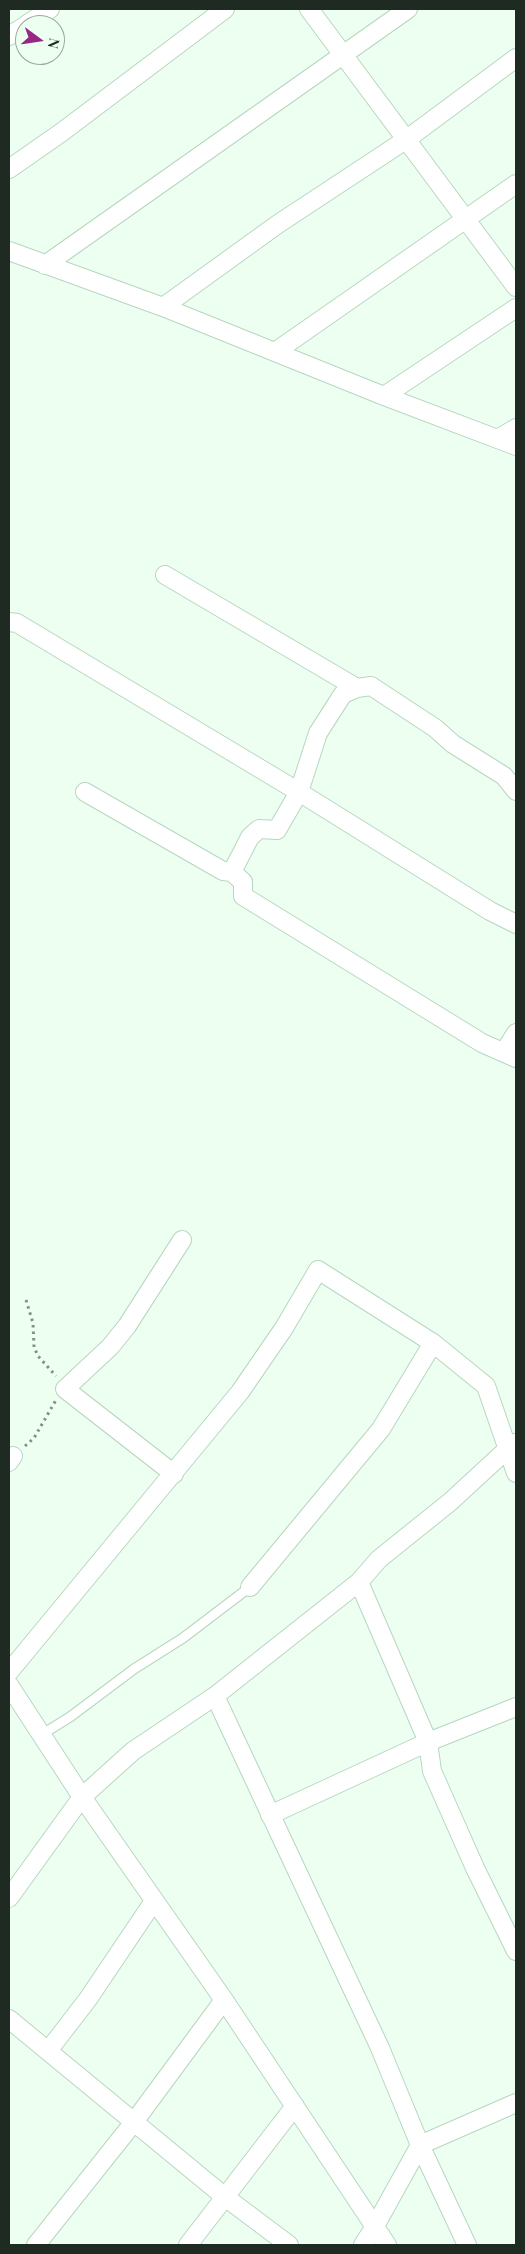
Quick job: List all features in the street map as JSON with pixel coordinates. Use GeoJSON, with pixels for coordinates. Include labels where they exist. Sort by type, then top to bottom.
{"type":"FeatureCollection","features":[{"type":"Feature","properties":{"kind":"street"},"geometry":{"type":"LineString","coordinates":[[9,170],[225,9]]}},
{"type":"Feature","properties":{"kind":"street"},"geometry":{"type":"LineString","coordinates":[[309,9],[516,287]]}},
{"type":"Feature","properties":{"kind":"street"},"geometry":{"type":"LineString","coordinates":[[45,265],[408,9]]}},
{"type":"Feature","properties":{"kind":"street"},"geometry":{"type":"LineString","coordinates":[[163,307],[278,224],[407,139],[516,58]]}},
{"type":"Feature","properties":{"kind":"street"},"geometry":{"type":"LineString","coordinates":[[275,352],[516,184]]}},
{"type":"Feature","properties":{"kind":"street"},"geometry":{"type":"LineString","coordinates":[[9,251],[163,307],[384,396],[516,446]]}},
{"type":"Feature","properties":{"kind":"street"},"geometry":{"type":"LineString","coordinates":[[384,396],[516,308]]}},
{"type":"Feature","properties":{"kind":"street"},"geometry":{"type":"LineString","coordinates":[[499,438],[516,428]]}},
{"type":"Feature","properties":{"kind":"street"},"geometry":{"type":"LineString","coordinates":[[165,575],[357,688]]}},
{"type":"Feature","properties":{"kind":"street"},"geometry":{"type":"LineString","coordinates":[[9,622],[17,623],[299,792],[490,911],[516,924]]}},
{"type":"Feature","properties":{"kind":"street"},"geometry":{"type":"LineString","coordinates":[[232,872],[250,837],[260,829],[277,830],[299,792],[318,734],[343,694],[357,688],[371,686],[436,728],[453,744],[504,776],[516,791]]}},
{"type":"Feature","properties":{"kind":"street"},"geometry":{"type":"LineString","coordinates":[[85,792],[222,871],[232,872],[243,882],[244,896],[482,1043],[510,1055],[516,1033]]}},
{"type":"Feature","properties":{"kind":"street"},"geometry":{"type":"LineString","coordinates":[[174,1474],[65,1389],[110,1347],[127,1326],[182,1240]]}},
{"type":"Feature","properties":{"kind":"street"},"geometry":{"type":"LineString","coordinates":[[9,1672],[240,1392],[284,1328],[318,1270],[433,1344],[486,1386],[512,1445],[516,1473]]}},
{"type":"Feature","properties":{"kind":"street"},"geometry":{"type":"LineString","coordinates":[[250,1587],[381,1429],[433,1344]]}},
{"type":"Feature","properties":{"kind":"street"},"geometry":{"type":"LineString","coordinates":[[9,1898],[82,1797],[133,1751],[215,1696],[359,1582],[379,1560],[450,1502],[512,1445]]}},
{"type":"Feature","properties":{"kind":"street"},"geometry":{"type":"LineString","coordinates":[[359,1582],[428,1742],[432,1771],[516,1951]]}},
{"type":"Feature","properties":{"kind":"street"},"geometry":{"type":"LineString","coordinates":[[9,1685],[82,1797],[224,2000],[387,2245]]}},
{"type":"Feature","properties":{"kind":"street"},"geometry":{"type":"LineString","coordinates":[[215,1696],[380,2048],[420,2144],[468,2245]]}},
{"type":"Feature","properties":{"kind":"street"},"geometry":{"type":"LineString","coordinates":[[270,1815],[428,1742],[516,1707]]}},
{"type":"Feature","properties":{"kind":"street"},"geometry":{"type":"LineString","coordinates":[[48,2051],[88,1999],[154,1900]]}},
{"type":"Feature","properties":{"kind":"street"},"geometry":{"type":"LineString","coordinates":[[36,2245],[134,2122],[224,2000]]}},
{"type":"Feature","properties":{"kind":"street"},"geometry":{"type":"LineString","coordinates":[[9,2019],[225,2197],[289,2245]]}},
{"type":"Feature","properties":{"kind":"street"},"geometry":{"type":"LineString","coordinates":[[363,2245],[420,2144],[516,2103]]}},
{"type":"Feature","properties":{"kind":"street"},"geometry":{"type":"LineString","coordinates":[[188,2245],[295,2106]]}},
{"type":"Feature","properties":{"kind":"lane"},"geometry":{"type":"LineString","coordinates":[[41,1735],[70,1717],[134,1669],[183,1638],[250,1587]]}},
{"type":"Feature","properties":{"kind":"path"},"geometry":{"type":"LineString","coordinates":[[11,1459],[34,1438],[46,1414],[65,1389],[38,1356],[34,1347],[33,1322],[26,1300]]}}]}
